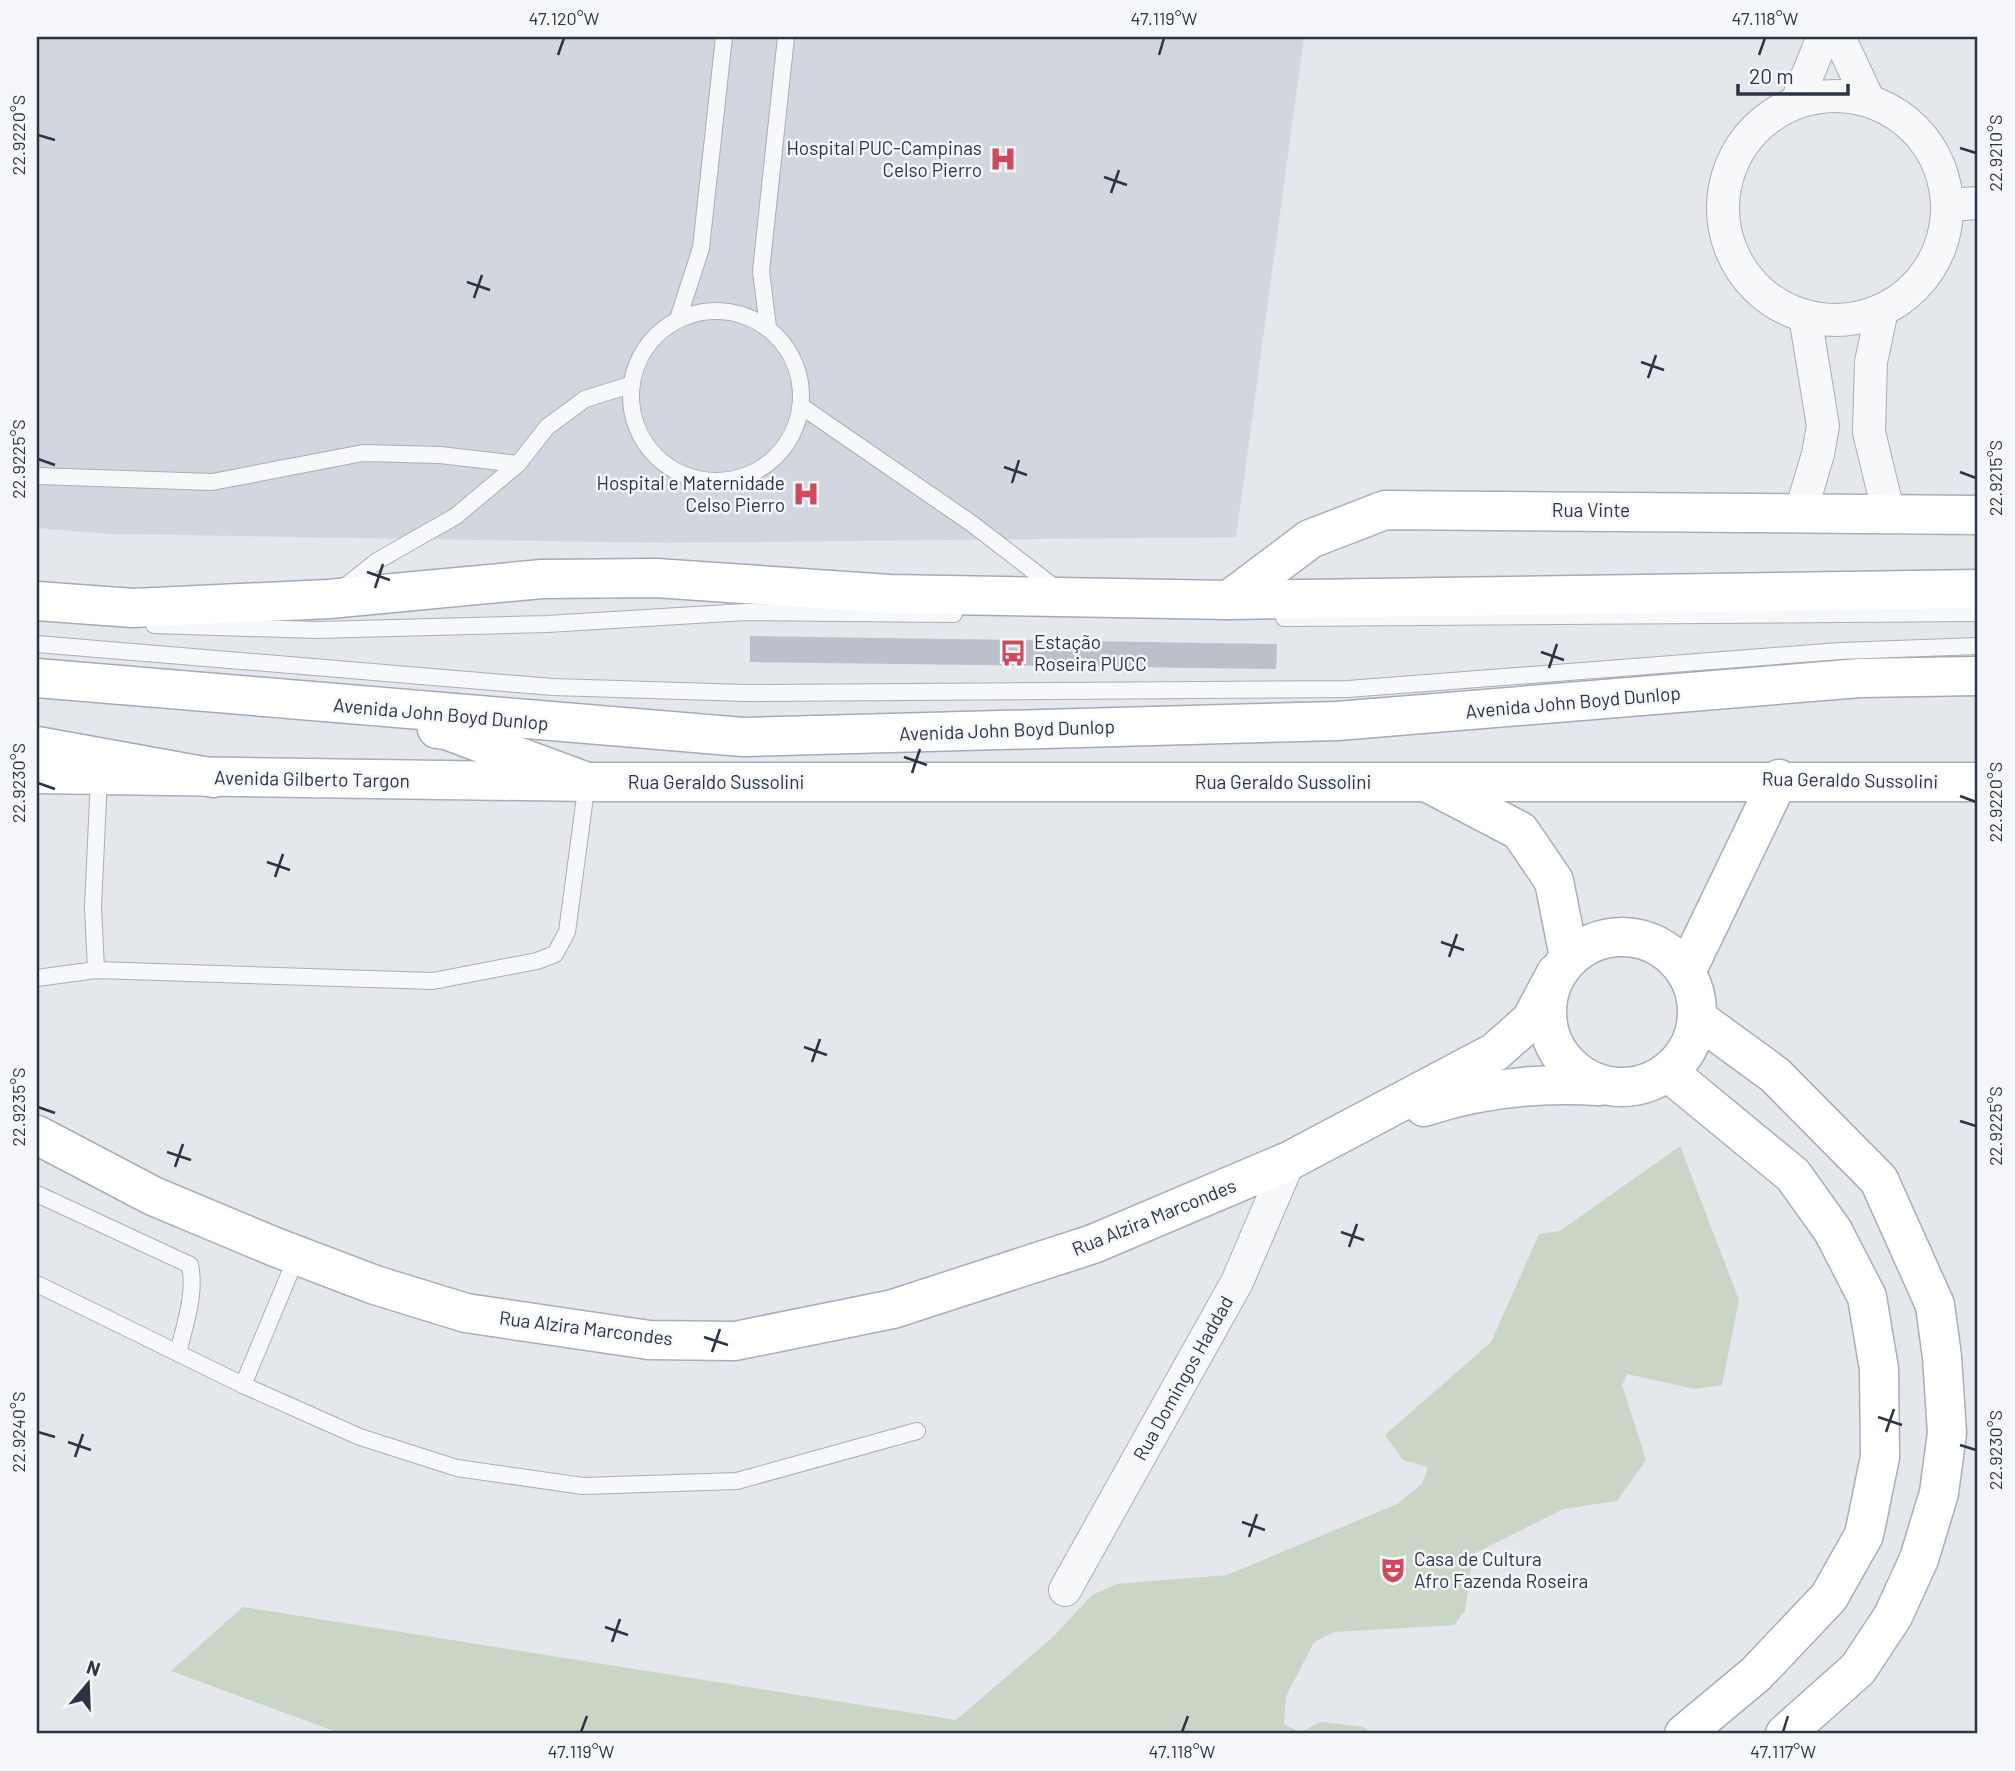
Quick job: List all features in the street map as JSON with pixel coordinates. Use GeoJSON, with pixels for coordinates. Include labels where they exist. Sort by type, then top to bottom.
{"type":"FeatureCollection","features":[{"type":"Feature","properties":{"kind":"street"},"geometry":{"type":"LineString","coordinates":[[1797,101],[1823,37]]}},
{"type":"Feature","properties":{"kind":"street"},"geometry":{"type":"LineString","coordinates":[[1839,37],[1868,99]]}},
{"type":"Feature","properties":{"kind":"street"},"geometry":{"type":"LineString","coordinates":[[1832,94],[1868,99],[1900,115],[1925,139],[1963,204],[1944,237],[1931,268],[1910,292],[1882,310],[1857,319],[1831,321],[1805,316],[1772,302],[1745,277],[1728,246],[1721,211],[1726,176],[1741,143],[1766,117],[1797,101],[1832,94]]}},
{"type":"Feature","properties":{"kind":"street"},"geometry":{"type":"LineString","coordinates":[[1882,310],[1871,362],[1869,432],[1889,515]]}},
{"type":"Feature","properties":{"kind":"street"},"geometry":{"type":"LineString","coordinates":[[1801,511],[1824,426],[1805,316]]}},
{"type":"Feature","properties":{"kind":"street","name":"Rua Vinte"},"geometry":{"type":"LineString","coordinates":[[1229,600],[1310,539],[1385,510],[1801,511],[1978,515]]}},
{"type":"Feature","properties":{"kind":"street"},"geometry":{"type":"LineString","coordinates":[[37,601],[134,608],[329,599],[542,579],[656,578],[889,594],[1229,600],[1837,603],[1978,589]]}},
{"type":"Feature","properties":{"kind":"street","name":"Avenida John Boyd Dunlop"},"geometry":{"type":"LineString","coordinates":[[37,678],[743,737],[1337,721],[1850,665],[1978,676]]}},
{"type":"Feature","properties":{"kind":"street"},"geometry":{"type":"LineString","coordinates":[[37,704],[446,730],[587,782]]}},
{"type":"Feature","properties":{"kind":"street"},"geometry":{"type":"LineString","coordinates":[[37,746],[214,778]]}},
{"type":"Feature","properties":{"kind":"street","name":"Avenida Gilberto Targon"},"geometry":{"type":"LineString","coordinates":[[37,774],[587,782]]}},
{"type":"Feature","properties":{"kind":"street"},"geometry":{"type":"LineString","coordinates":[[1686,972],[1728,878],[1779,779]]}},
{"type":"Feature","properties":{"kind":"street","name":"Rua Geraldo Sussolini"},"geometry":{"type":"LineString","coordinates":[[587,782],[1427,782],[1779,779],[1978,782]]}},
{"type":"Feature","properties":{"kind":"street"},"geometry":{"type":"LineString","coordinates":[[1427,782],[1520,831],[1554,881],[1563,965]]}},
{"type":"Feature","properties":{"kind":"street"},"geometry":{"type":"LineString","coordinates":[[1621,936],[1658,945],[1674,957],[1686,972],[1696,995],[1698,1018],[1693,1039],[1683,1057],[1668,1072],[1650,1082],[1630,1087],[1610,1086],[1586,1079],[1567,1063],[1553,1043],[1546,1020],[1547,995],[1563,965],[1584,946],[1621,936]]}},
{"type":"Feature","properties":{"kind":"street","name":"Rua Alzira Marcondes"},"geometry":{"type":"LineString","coordinates":[[37,1135],[153,1196],[296,1256],[375,1285],[466,1313],[649,1340],[735,1341],[893,1309],[1093,1244],[1289,1161],[1495,1052],[1531,1020],[1563,965]]}},
{"type":"Feature","properties":{"kind":"street"},"geometry":{"type":"LineString","coordinates":[[1698,1018],[1775,1075],[1879,1180],[1935,1305],[1942,1357],[1947,1433],[1939,1493],[1919,1559],[1893,1616],[1858,1669],[1785,1734]]}},
{"type":"Feature","properties":{"kind":"street"},"geometry":{"type":"LineString","coordinates":[[1668,1072],[1793,1175],[1833,1231],[1867,1297],[1879,1370],[1880,1457],[1864,1535],[1829,1598],[1756,1674],[1684,1734]]}},
{"type":"Feature","properties":{"kind":"street","name":"Rua Alzira Marcondes"},"geometry":{"type":"LineString","coordinates":[[1346,1133],[1429,1106],[1501,1087],[1547,1083],[1610,1086]]}},
{"type":"Feature","properties":{"kind":"street","name":"Rua Domingos Haddad"},"geometry":{"type":"LineString","coordinates":[[1065,1590],[1237,1282],[1289,1161]]}},
{"type":"Feature","properties":{"kind":"lane"},"geometry":{"type":"LineString","coordinates":[[678,319],[701,248],[724,37]]}},
{"type":"Feature","properties":{"kind":"lane"},"geometry":{"type":"LineString","coordinates":[[768,327],[761,271],[786,37]]}},
{"type":"Feature","properties":{"kind":"lane"},"geometry":{"type":"LineString","coordinates":[[724,310],[747,316],[768,327],[788,349],[792,358],[799,377],[801,406],[792,435],[774,459],[749,475],[720,481],[691,477],[664,464],[643,442],[632,415],[630,385],[644,350],[655,335],[678,319],[701,311],[724,310]]}},
{"type":"Feature","properties":{"kind":"lane"},"geometry":{"type":"LineString","coordinates":[[329,599],[377,561],[456,516],[518,464],[547,427],[585,399],[630,385]]}},
{"type":"Feature","properties":{"kind":"lane"},"geometry":{"type":"LineString","coordinates":[[801,406],[971,523],[1068,598]]}},
{"type":"Feature","properties":{"kind":"lane"},"geometry":{"type":"LineString","coordinates":[[37,475],[212,482],[363,453],[440,455],[518,464]]}},
{"type":"Feature","properties":{"kind":"lane"},"geometry":{"type":"LineString","coordinates":[[1274,618],[1837,603],[1978,613]]}},
{"type":"Feature","properties":{"kind":"lane"},"geometry":{"type":"LineString","coordinates":[[37,617],[134,624],[316,630],[547,624],[745,612],[968,614]]}},
{"type":"Feature","properties":{"kind":"lane"},"geometry":{"type":"LineString","coordinates":[[37,644],[553,687],[746,694],[1348,689],[1850,665],[1978,646]]}},
{"type":"Feature","properties":{"kind":"lane"},"geometry":{"type":"LineString","coordinates":[[96,970],[93,907],[99,777]]}},
{"type":"Feature","properties":{"kind":"lane"},"geometry":{"type":"LineString","coordinates":[[37,978],[96,970],[433,981],[537,961],[555,954],[567,932],[587,782]]}},
{"type":"Feature","properties":{"kind":"lane"},"geometry":{"type":"LineString","coordinates":[[37,1194],[190,1265],[193,1279],[190,1302],[178,1353]]}},
{"type":"Feature","properties":{"kind":"lane"},"geometry":{"type":"LineString","coordinates":[[243,1385],[296,1256]]}},
{"type":"Feature","properties":{"kind":"lane"},"geometry":{"type":"LineString","coordinates":[[37,1284],[243,1385],[360,1437],[457,1468],[583,1486],[737,1481],[917,1431]]}},
{"type":"Feature","properties":{"kind":"shaded area"},"geometry":{"type":"Polygon","coordinates":[[[37,37],[1304,37],[1236,537],[670,543],[110,534],[37,528],[37,37]]]}},
{"type":"Feature","properties":{"kind":"green space"},"geometry":{"type":"Polygon","coordinates":[[[1680,1146],[1739,1300],[1722,1385],[1695,1389],[1627,1374],[1622,1385],[1646,1460],[1617,1501],[1563,1509],[1473,1554],[1465,1611],[1454,1625],[1334,1632],[1314,1642],[1286,1696],[1284,1724],[1300,1732],[1321,1722],[1364,1727],[1372,1734],[342,1734],[171,1671],[243,1607],[956,1720],[1053,1637],[1092,1595],[1117,1584],[1227,1575],[1397,1504],[1422,1484],[1428,1467],[1403,1460],[1385,1435],[1491,1342],[1539,1234],[1560,1231],[1680,1146]]]}},
{"type":"Feature","properties":{"kind":"building","name":"Estação Roseira PUCC"},"geometry":{"type":"Polygon","coordinates":[[[750,636],[1277,644],[1276,669],[750,662],[750,636]]]}},
{"type":"Feature","properties":{"kind":"place","name":"Hospital PUC-Campinas Celso Pierro"},"geometry":{"type":"Point","coordinates":[1003,159]}},
{"type":"Feature","properties":{"kind":"place","name":"Hospital e Maternidade Celso Pierro"},"geometry":{"type":"Point","coordinates":[806,494]}},
{"type":"Feature","properties":{"kind":"place","name":"Estação Roseira PUCC"},"geometry":{"type":"Point","coordinates":[1013,653]}},
{"type":"Feature","properties":{"kind":"place","name":"Casa de Cultura Afro Fazenda Roseira"},"geometry":{"type":"Point","coordinates":[1393,1570]}}]}
